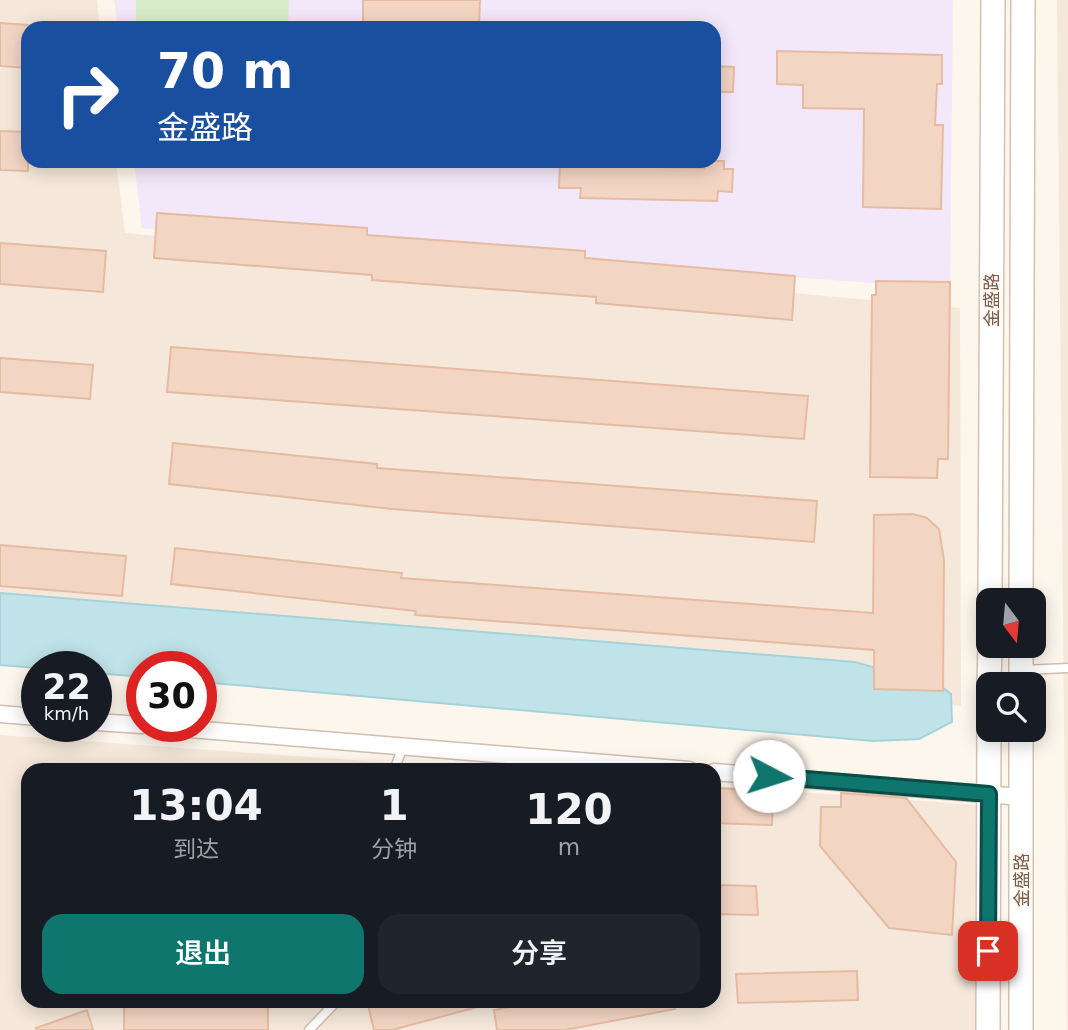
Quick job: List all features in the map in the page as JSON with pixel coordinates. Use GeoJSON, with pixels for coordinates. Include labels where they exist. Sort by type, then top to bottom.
{"type":"FeatureCollection","features":[{"type":"Feature","properties":{"kind":"street","name":"金盛路"},"geometry":{"type":"LineString","coordinates":[[990,588],[993,0]]}},
{"type":"Feature","properties":{"kind":"street","name":"金盛路"},"geometry":{"type":"LineString","coordinates":[[1021,588],[1023,0]]}},
{"type":"Feature","properties":{"kind":"street"},"geometry":{"type":"LineString","coordinates":[[0,714],[21,716]]}},
{"type":"Feature","properties":{"kind":"street"},"geometry":{"type":"LineString","coordinates":[[217,731],[602,763]]}},
{"type":"Feature","properties":{"kind":"street","name":"金盛路"},"geometry":{"type":"LineString","coordinates":[[988,1030],[989,742]]}},
{"type":"Feature","properties":{"kind":"street","name":"金盛路"},"geometry":{"type":"LineString","coordinates":[[1021,742],[1021,1030]]}},
{"type":"Feature","properties":{"kind":"street"},"geometry":{"type":"LineString","coordinates":[[721,773],[1020,797]]}},
{"type":"Feature","properties":{"kind":"lane"},"geometry":{"type":"LineString","coordinates":[[1046,672],[1068,668]]}},
{"type":"Feature","properties":{"kind":"lane"},"geometry":{"type":"LineString","coordinates":[[397,763],[403,747]]}},
{"type":"Feature","properties":{"kind":"lane"},"geometry":{"type":"LineString","coordinates":[[309,1030],[330,1008]]}},
{"type":"Feature","properties":{"kind":"shaded area"},"geometry":{"type":"Polygon","coordinates":[[[0,0],[97,0],[99,21],[21,21],[21,168],[117,168],[125,233],[960,308],[961,706],[0,621],[0,0]]]}},
{"type":"Feature","properties":{"kind":"shaded area"},"geometry":{"type":"Polygon","coordinates":[[[114,0],[953,0],[950,289],[142,228],[135,168],[721,168],[721,21],[117,21],[114,0]]]}},
{"type":"Feature","properties":{"kind":"shaded area"},"geometry":{"type":"Polygon","coordinates":[[[1057,0],[1068,0],[1068,1030],[1067,1030],[1057,0]]]}},
{"type":"Feature","properties":{"kind":"shaded area"},"geometry":{"type":"Polygon","coordinates":[[[0,735],[21,736],[21,742],[99,742],[394,763],[21,763],[21,1008],[721,1008],[721,786],[980,805],[978,1030],[0,1030],[0,735]]]}},
{"type":"Feature","properties":{"kind":"green space"},"geometry":{"type":"Polygon","coordinates":[[[136,0],[289,0],[288,21],[136,21],[136,0]]]}},
{"type":"Feature","properties":{"kind":"water"},"geometry":{"type":"Polygon","coordinates":[[[0,593],[855,662],[942,687],[951,694],[952,722],[919,739],[873,741],[217,683],[217,651],[126,651],[126,676],[112,674],[112,651],[21,651],[21,667],[0,665],[0,593]]]}},
{"type":"Feature","properties":{"kind":"building"},"geometry":{"type":"Polygon","coordinates":[[[363,0],[480,0],[479,21],[363,21],[363,0]]]}},
{"type":"Feature","properties":{"kind":"building"},"geometry":{"type":"Polygon","coordinates":[[[0,23],[21,24],[21,68],[0,66],[0,23]]]}},
{"type":"Feature","properties":{"kind":"building"},"geometry":{"type":"Polygon","coordinates":[[[777,51],[942,55],[942,84],[937,84],[935,125],[943,125],[941,209],[863,207],[864,109],[803,108],[803,85],[777,84],[777,51]]]}},
{"type":"Feature","properties":{"kind":"building"},"geometry":{"type":"Polygon","coordinates":[[[721,66],[734,67],[733,92],[721,92],[721,66]]]}},
{"type":"Feature","properties":{"kind":"building"},"geometry":{"type":"Polygon","coordinates":[[[0,131],[21,132],[21,168],[28,168],[28,171],[0,170],[0,131]]]}},
{"type":"Feature","properties":{"kind":"building"},"geometry":{"type":"Polygon","coordinates":[[[721,161],[724,161],[724,169],[733,169],[732,192],[718,191],[717,201],[580,198],[581,188],[559,188],[560,168],[721,168],[721,161]]]}},
{"type":"Feature","properties":{"kind":"building"},"geometry":{"type":"Polygon","coordinates":[[[157,213],[367,228],[367,235],[585,251],[585,258],[795,276],[792,320],[596,303],[596,297],[372,280],[372,275],[154,258],[157,213]]]}},
{"type":"Feature","properties":{"kind":"building"},"geometry":{"type":"Polygon","coordinates":[[[0,243],[106,251],[103,292],[0,284],[0,243]]]}},
{"type":"Feature","properties":{"kind":"building"},"geometry":{"type":"Polygon","coordinates":[[[876,281],[950,282],[948,459],[938,459],[937,478],[870,477],[872,295],[876,295],[876,281]]]}},
{"type":"Feature","properties":{"kind":"building"},"geometry":{"type":"Polygon","coordinates":[[[171,347],[808,396],[804,439],[167,392],[171,347]]]}},
{"type":"Feature","properties":{"kind":"building"},"geometry":{"type":"Polygon","coordinates":[[[0,358],[93,365],[90,399],[0,392],[0,358]]]}},
{"type":"Feature","properties":{"kind":"building"},"geometry":{"type":"Polygon","coordinates":[[[173,443],[377,464],[377,468],[817,501],[814,542],[392,509],[169,484],[173,443]]]}},
{"type":"Feature","properties":{"kind":"building"},"geometry":{"type":"Polygon","coordinates":[[[913,514],[927,518],[939,529],[944,560],[943,691],[874,689],[874,650],[415,615],[416,611],[171,584],[175,548],[402,573],[401,578],[873,613],[874,515],[913,514]]]}},
{"type":"Feature","properties":{"kind":"building"},"geometry":{"type":"Polygon","coordinates":[[[0,545],[126,556],[122,596],[0,586],[0,545]]]}},
{"type":"Feature","properties":{"kind":"building"},"geometry":{"type":"Polygon","coordinates":[[[721,788],[773,791],[772,825],[721,823],[721,788]]]}},
{"type":"Feature","properties":{"kind":"building"},"geometry":{"type":"Polygon","coordinates":[[[841,793],[906,798],[956,862],[952,935],[889,928],[820,846],[821,807],[841,807],[841,793]]]}},
{"type":"Feature","properties":{"kind":"building"},"geometry":{"type":"Polygon","coordinates":[[[721,885],[756,886],[758,915],[721,914],[721,885]]]}},
{"type":"Feature","properties":{"kind":"building"},"geometry":{"type":"Polygon","coordinates":[[[857,971],[858,1000],[738,1003],[736,974],[857,971]]]}},
{"type":"Feature","properties":{"kind":"building"},"geometry":{"type":"Polygon","coordinates":[[[124,1008],[268,1008],[268,1030],[124,1030],[124,1008]]]}},
{"type":"Feature","properties":{"kind":"building"},"geometry":{"type":"Polygon","coordinates":[[[369,1008],[474,1008],[392,1030],[374,1030],[369,1008]]]}},
{"type":"Feature","properties":{"kind":"building"},"geometry":{"type":"Polygon","coordinates":[[[675,1008],[565,1030],[497,1030],[494,1010],[675,1008]]]}},
{"type":"Feature","properties":{"kind":"building"},"geometry":{"type":"Polygon","coordinates":[[[87,1010],[93,1030],[36,1028],[87,1010]]]}},
{"type":"Feature","properties":{"kind":"route"},"geometry":{"type":"LineString","coordinates":[[769,776],[989,794],[988,951]]}}]}
